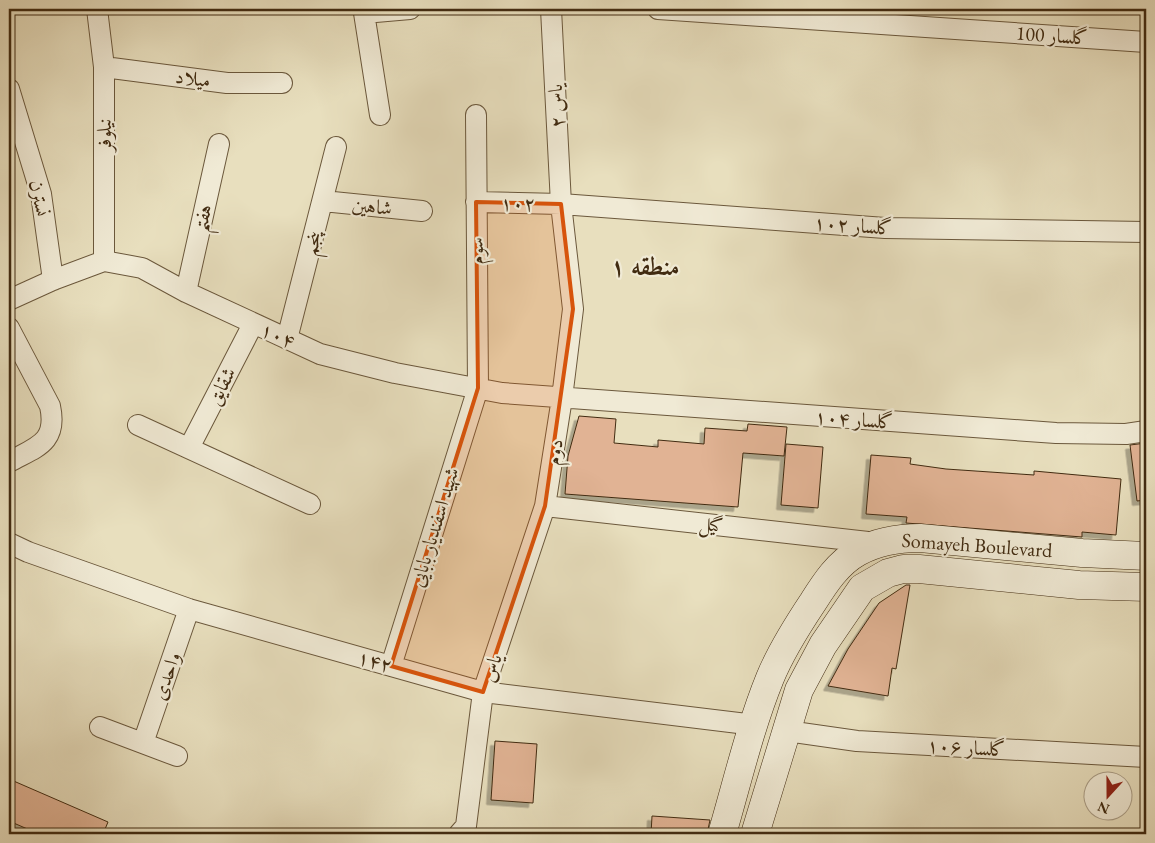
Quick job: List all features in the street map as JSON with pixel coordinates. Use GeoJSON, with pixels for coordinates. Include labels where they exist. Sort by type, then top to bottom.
{"type":"FeatureCollection","features":[{"type":"Feature","properties":{"kind":"main road","name":"Somayeh Boulevard"},"geometry":{"type":"LineString","coordinates":[[722,834],[770,678],[795,629],[826,582],[840,566],[857,552],[877,543],[899,538],[920,538],[1082,553],[1146,556]]}},
{"type":"Feature","properties":{"kind":"main road","name":"Somayeh Boulevard"},"geometry":{"type":"LineString","coordinates":[[755,834],[799,690],[823,645],[862,588],[888,573],[903,569],[1079,585],[1146,587]]}},
{"type":"Feature","properties":{"kind":"main road"},"geometry":{"type":"LineString","coordinates":[[755,726],[787,731]]}},
{"type":"Feature","properties":{"kind":"street","name":"نیلوفر"},"geometry":{"type":"LineString","coordinates":[[97,9],[104,67],[104,261]]}},
{"type":"Feature","properties":{"kind":"street"},"geometry":{"type":"LineString","coordinates":[[380,115],[364,13],[410,9]]}},
{"type":"Feature","properties":{"kind":"street","name":"یاس ۲"},"geometry":{"type":"LineString","coordinates":[[551,9],[561,204],[573,309],[562,398]]}},
{"type":"Feature","properties":{"kind":"street","name":"گلسار 100"},"geometry":{"type":"LineString","coordinates":[[658,9],[1146,42]]}},
{"type":"Feature","properties":{"kind":"street","name":"میلاد"},"geometry":{"type":"LineString","coordinates":[[104,67],[227,82],[282,83]]}},
{"type":"Feature","properties":{"kind":"street","name":"نسترن"},"geometry":{"type":"LineString","coordinates":[[9,89],[41,194],[53,280]]}},
{"type":"Feature","properties":{"kind":"street","name":"سوم"},"geometry":{"type":"LineString","coordinates":[[476,115],[478,388]]}},
{"type":"Feature","properties":{"kind":"street","name":"هفتم"},"geometry":{"type":"LineString","coordinates":[[186,292],[219,144]]}},
{"type":"Feature","properties":{"kind":"street","name":"پنجم"},"geometry":{"type":"LineString","coordinates":[[287,339],[336,147]]}},
{"type":"Feature","properties":{"kind":"street","name":"شاهین"},"geometry":{"type":"LineString","coordinates":[[323,201],[422,211]]}},
{"type":"Feature","properties":{"kind":"street","name":"۱۰۲"},"geometry":{"type":"LineString","coordinates":[[476,202],[561,204]]}},
{"type":"Feature","properties":{"kind":"street","name":"گلسار ۱۰۲"},"geometry":{"type":"LineString","coordinates":[[561,204],[885,228],[1146,232]]}},
{"type":"Feature","properties":{"kind":"street"},"geometry":{"type":"LineString","coordinates":[[9,300],[53,280],[104,261]]}},
{"type":"Feature","properties":{"kind":"street","name":"۱۰۴"},"geometry":{"type":"LineString","coordinates":[[104,261],[142,268],[186,292],[320,354],[395,373],[502,393],[562,398]]}},
{"type":"Feature","properties":{"kind":"street","name":"شقایق"},"geometry":{"type":"LineString","coordinates":[[189,448],[253,324]]}},
{"type":"Feature","properties":{"kind":"street"},"geometry":{"type":"LineString","coordinates":[[9,328],[50,406],[53,421],[50,435],[41,444],[9,462]]}},
{"type":"Feature","properties":{"kind":"street","name":"شهید اسفندیار بابایی"},"geometry":{"type":"LineString","coordinates":[[391,666],[478,388]]}},
{"type":"Feature","properties":{"kind":"street","name":"گلسار ۱۰۴"},"geometry":{"type":"LineString","coordinates":[[562,398],[1056,433],[1126,434],[1146,430]]}},
{"type":"Feature","properties":{"kind":"street","name":"دوم"},"geometry":{"type":"LineString","coordinates":[[545,506],[562,398]]}},
{"type":"Feature","properties":{"kind":"street"},"geometry":{"type":"LineString","coordinates":[[138,425],[310,504]]}},
{"type":"Feature","properties":{"kind":"street","name":"گیل"},"geometry":{"type":"LineString","coordinates":[[545,506],[877,543]]}},
{"type":"Feature","properties":{"kind":"street","name":"یاس"},"geometry":{"type":"LineString","coordinates":[[459,834],[466,826],[483,692],[545,506]]}},
{"type":"Feature","properties":{"kind":"street","name":"۱۴۲"},"geometry":{"type":"LineString","coordinates":[[9,543],[28,552],[189,610],[483,692],[755,726]]}},
{"type":"Feature","properties":{"kind":"street","name":"واحدی"},"geometry":{"type":"LineString","coordinates":[[143,743],[189,610]]}},
{"type":"Feature","properties":{"kind":"street"},"geometry":{"type":"LineString","coordinates":[[100,727],[177,756]]}},
{"type":"Feature","properties":{"kind":"street","name":"گلسار ۱۰۶"},"geometry":{"type":"LineString","coordinates":[[787,731],[857,741],[1146,757]]}},
{"type":"Feature","properties":{"kind":"highlighted area"},"geometry":{"type":"Polygon","coordinates":[[[476,202],[561,204],[573,309],[545,506],[483,692],[391,666],[478,388],[476,202]]]}},
{"type":"Feature","properties":{"kind":"building"},"geometry":{"type":"Polygon","coordinates":[[[579,416],[616,419],[614,443],[658,447],[658,440],[704,444],[705,428],[747,431],[748,424],[787,427],[784,456],[743,453],[738,507],[565,494],[568,456],[579,416]]]}},
{"type":"Feature","properties":{"kind":"building"},"geometry":{"type":"Polygon","coordinates":[[[1146,443],[1146,500],[1137,501],[1130,445],[1146,443]]]}},
{"type":"Feature","properties":{"kind":"building"},"geometry":{"type":"Polygon","coordinates":[[[786,444],[823,447],[818,508],[781,505],[786,444]]]}},
{"type":"Feature","properties":{"kind":"building"},"geometry":{"type":"Polygon","coordinates":[[[871,455],[911,458],[910,464],[946,469],[1034,475],[1034,471],[1121,479],[1116,535],[1082,532],[1082,537],[906,523],[907,517],[866,514],[871,455]]]}},
{"type":"Feature","properties":{"kind":"building"},"geometry":{"type":"Polygon","coordinates":[[[906,585],[910,585],[896,669],[892,668],[888,696],[828,686],[848,649],[879,603],[906,585]]]}},
{"type":"Feature","properties":{"kind":"building"},"geometry":{"type":"Polygon","coordinates":[[[495,741],[537,744],[533,803],[491,800],[495,741]]]}},
{"type":"Feature","properties":{"kind":"building"},"geometry":{"type":"Polygon","coordinates":[[[9,779],[108,822],[103,834],[39,834],[9,821],[9,779]]]}},
{"type":"Feature","properties":{"kind":"building"},"geometry":{"type":"Polygon","coordinates":[[[652,816],[710,820],[707,834],[651,834],[652,816]]]}},
{"type":"Feature","properties":{"kind":"district","name":"منطقه ۱"},"geometry":{"type":"Point","coordinates":[645,266]}}]}
